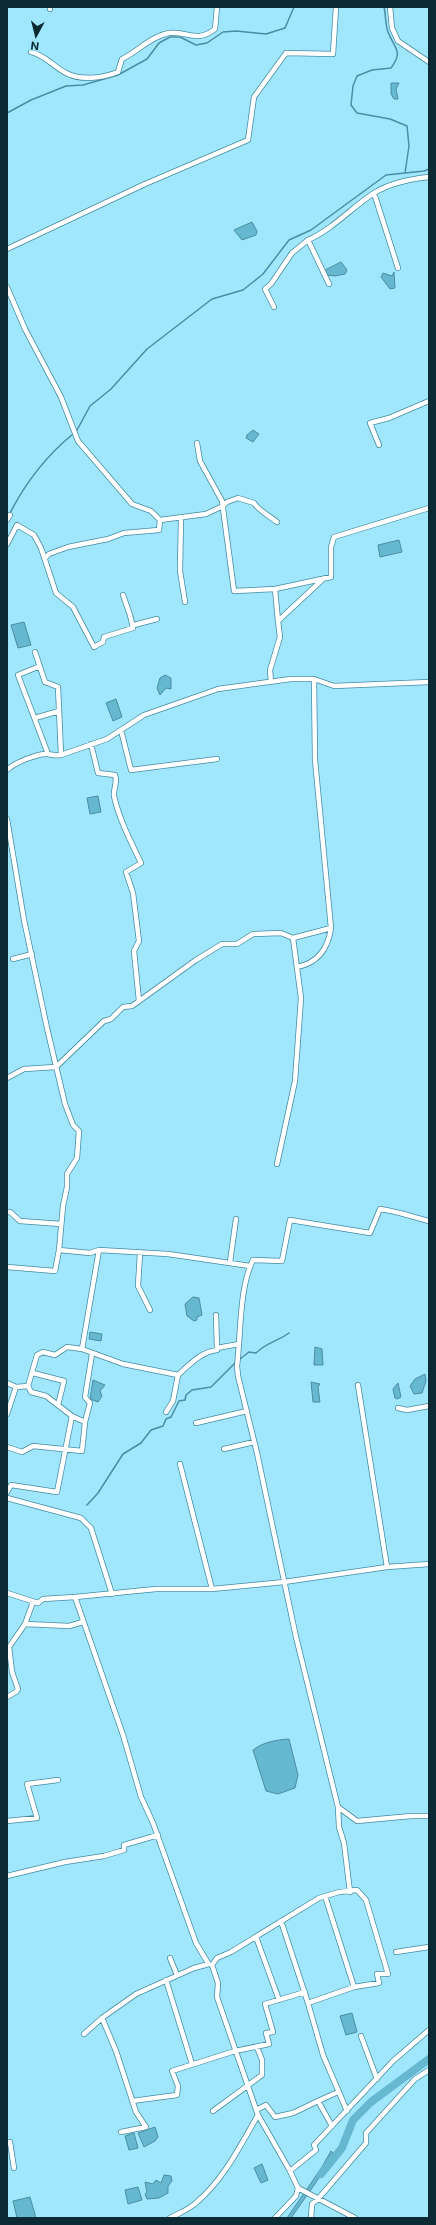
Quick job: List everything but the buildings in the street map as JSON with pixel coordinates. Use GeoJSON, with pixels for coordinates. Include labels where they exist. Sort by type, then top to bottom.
{"type":"FeatureCollection","features":[{"type":"Feature","properties":{"kind":"street"},"geometry":{"type":"LineString","coordinates":[[31,52],[66,74],[93,78],[106,77],[118,72],[122,59],[140,50],[152,39],[165,34],[177,32],[197,37],[208,35],[215,29],[217,7]]}},
{"type":"Feature","properties":{"kind":"street"},"geometry":{"type":"LineString","coordinates":[[7,249],[145,184],[248,140],[254,97],[281,58],[286,53],[333,54],[336,7]]}},
{"type":"Feature","properties":{"kind":"street"},"geometry":{"type":"LineString","coordinates":[[390,7],[392,28],[398,41],[429,62]]}},
{"type":"Feature","properties":{"kind":"street"},"geometry":{"type":"LineString","coordinates":[[274,307],[265,289],[272,284],[292,253],[308,240],[328,229],[374,193],[395,183],[429,177]]}},
{"type":"Feature","properties":{"kind":"street"},"geometry":{"type":"LineString","coordinates":[[374,193],[398,268]]}},
{"type":"Feature","properties":{"kind":"street"},"geometry":{"type":"LineString","coordinates":[[308,240],[329,284]]}},
{"type":"Feature","properties":{"kind":"street"},"geometry":{"type":"LineString","coordinates":[[7,287],[26,329],[61,397],[78,440],[132,504],[151,511],[160,520]]}},
{"type":"Feature","properties":{"kind":"street"},"geometry":{"type":"LineString","coordinates":[[379,445],[370,423],[389,418],[429,401]]}},
{"type":"Feature","properties":{"kind":"street"},"geometry":{"type":"LineString","coordinates":[[197,443],[200,461],[220,496],[223,506],[234,590],[275,589],[331,577],[331,547],[334,536],[429,508]]}},
{"type":"Feature","properties":{"kind":"street"},"geometry":{"type":"LineString","coordinates":[[160,520],[206,514],[223,506],[227,502],[240,498],[246,502],[254,503],[256,507],[266,513],[268,518],[277,522]]}},
{"type":"Feature","properties":{"kind":"street"},"geometry":{"type":"LineString","coordinates":[[181,518],[180,571],[185,602]]}},
{"type":"Feature","properties":{"kind":"street"},"geometry":{"type":"LineString","coordinates":[[45,558],[49,554],[68,547],[108,539],[124,532],[159,530],[160,520]]}},
{"type":"Feature","properties":{"kind":"street"},"geometry":{"type":"LineString","coordinates":[[7,544],[17,525],[22,526],[34,536],[45,558],[56,592],[73,607],[94,647],[103,642],[104,637],[132,628],[134,625],[157,619]]}},
{"type":"Feature","properties":{"kind":"street"},"geometry":{"type":"LineString","coordinates":[[278,621],[322,580]]}},
{"type":"Feature","properties":{"kind":"street"},"geometry":{"type":"LineString","coordinates":[[271,682],[270,670],[280,637],[275,589]]}},
{"type":"Feature","properties":{"kind":"street"},"geometry":{"type":"LineString","coordinates":[[122,595],[134,625]]}},
{"type":"Feature","properties":{"kind":"street"},"geometry":{"type":"LineString","coordinates":[[35,652],[45,682],[58,687],[61,755]]}},
{"type":"Feature","properties":{"kind":"street"},"geometry":{"type":"LineString","coordinates":[[40,666],[18,675],[48,754]]}},
{"type":"Feature","properties":{"kind":"street"},"geometry":{"type":"LineString","coordinates":[[297,967],[314,962],[324,950],[330,939],[314,760],[314,678]]}},
{"type":"Feature","properties":{"kind":"street"},"geometry":{"type":"LineString","coordinates":[[7,770],[13,765],[48,754],[53,756],[61,755],[107,739],[144,715],[218,689],[314,678],[334,686],[429,682]]}},
{"type":"Feature","properties":{"kind":"street"},"geometry":{"type":"LineString","coordinates":[[35,718],[59,711]]}},
{"type":"Feature","properties":{"kind":"street"},"geometry":{"type":"LineString","coordinates":[[121,730],[131,770],[217,759]]}},
{"type":"Feature","properties":{"kind":"street"},"geometry":{"type":"LineString","coordinates":[[91,744],[98,773],[115,775],[117,779],[114,794],[118,810],[141,863],[126,872],[133,893],[139,941],[134,951],[139,1001]]}},
{"type":"Feature","properties":{"kind":"street"},"geometry":{"type":"LineString","coordinates":[[7,819],[32,954],[56,1067],[72,1125],[80,1131],[77,1158],[67,1174],[67,1187],[55,1271],[7,1267]]}},
{"type":"Feature","properties":{"kind":"street"},"geometry":{"type":"LineString","coordinates":[[7,1078],[24,1069],[56,1067],[104,1021],[111,1019],[123,1007],[132,1006],[196,960],[222,944],[237,944],[252,934],[281,933],[293,938],[330,928]]}},
{"type":"Feature","properties":{"kind":"street"},"geometry":{"type":"LineString","coordinates":[[277,1164],[295,1081],[301,998],[293,938]]}},
{"type":"Feature","properties":{"kind":"street"},"geometry":{"type":"LineString","coordinates":[[13,958],[32,954]]}},
{"type":"Feature","properties":{"kind":"street"},"geometry":{"type":"LineString","coordinates":[[350,1892],[344,1843],[338,1827],[338,1807],[284,1582],[254,1442],[238,1376],[238,1344],[245,1286],[250,1266],[253,1260],[282,1261],[290,1220],[370,1233],[380,1210],[389,1210],[399,1214],[429,1221]]}},
{"type":"Feature","properties":{"kind":"street"},"geometry":{"type":"LineString","coordinates":[[7,1212],[10,1212],[20,1221],[61,1224]]}},
{"type":"Feature","properties":{"kind":"street"},"geometry":{"type":"LineString","coordinates":[[230,1262],[236,1219]]}},
{"type":"Feature","properties":{"kind":"street"},"geometry":{"type":"LineString","coordinates":[[59,1250],[90,1253],[99,1250],[182,1255],[250,1266]]}},
{"type":"Feature","properties":{"kind":"street"},"geometry":{"type":"LineString","coordinates":[[82,1349],[99,1250]]}},
{"type":"Feature","properties":{"kind":"street"},"geometry":{"type":"LineString","coordinates":[[140,1253],[138,1286],[150,1310]]}},
{"type":"Feature","properties":{"kind":"street"},"geometry":{"type":"LineString","coordinates":[[216,1315],[217,1348]]}},
{"type":"Feature","properties":{"kind":"street"},"geometry":{"type":"LineString","coordinates":[[166,1412],[173,1401],[178,1375],[195,1359],[208,1351],[238,1344]]}},
{"type":"Feature","properties":{"kind":"street"},"geometry":{"type":"LineString","coordinates":[[85,1422],[72,1416],[46,1396],[31,1392],[28,1386],[37,1355],[40,1353],[55,1355],[67,1347],[82,1349],[92,1354],[123,1364],[178,1375]]}},
{"type":"Feature","properties":{"kind":"street"},"geometry":{"type":"LineString","coordinates":[[7,1447],[22,1452],[33,1446],[66,1448],[82,1451],[85,1422],[90,1403],[85,1397],[92,1354]]}},
{"type":"Feature","properties":{"kind":"street"},"geometry":{"type":"LineString","coordinates":[[33,1373],[64,1381],[58,1406]]}},
{"type":"Feature","properties":{"kind":"street"},"geometry":{"type":"LineString","coordinates":[[7,1383],[16,1386],[28,1386]]}},
{"type":"Feature","properties":{"kind":"street"},"geometry":{"type":"LineString","coordinates":[[358,1385],[387,1567]]}},
{"type":"Feature","properties":{"kind":"street"},"geometry":{"type":"LineString","coordinates":[[7,1414],[16,1386]]}},
{"type":"Feature","properties":{"kind":"street"},"geometry":{"type":"LineString","coordinates":[[398,1408],[407,1410],[429,1406]]}},
{"type":"Feature","properties":{"kind":"street"},"geometry":{"type":"LineString","coordinates":[[196,1423],[247,1411]]}},
{"type":"Feature","properties":{"kind":"street"},"geometry":{"type":"LineString","coordinates":[[7,1492],[11,1485],[57,1492],[72,1416]]}},
{"type":"Feature","properties":{"kind":"street"},"geometry":{"type":"LineString","coordinates":[[224,1448],[254,1442]]}},
{"type":"Feature","properties":{"kind":"street"},"geometry":{"type":"LineString","coordinates":[[180,1464],[212,1589]]}},
{"type":"Feature","properties":{"kind":"street"},"geometry":{"type":"LineString","coordinates":[[7,1498],[81,1518],[91,1528],[112,1594]]}},
{"type":"Feature","properties":{"kind":"street"},"geometry":{"type":"LineString","coordinates":[[7,1593],[38,1603],[43,1599],[156,1589],[212,1589],[284,1582],[387,1567],[429,1564]]}},
{"type":"Feature","properties":{"kind":"street"},"geometry":{"type":"LineString","coordinates":[[75,1597],[123,1735],[141,1797],[158,1836],[196,1943],[210,1964],[218,1983],[217,1997],[258,2115],[298,2188],[354,2218]]}},
{"type":"Feature","properties":{"kind":"street"},"geometry":{"type":"LineString","coordinates":[[7,1697],[16,1692],[18,1689],[12,1672],[9,1647],[25,1624],[32,1602]]}},
{"type":"Feature","properties":{"kind":"street"},"geometry":{"type":"LineString","coordinates":[[25,1624],[69,1626],[83,1622]]}},
{"type":"Feature","properties":{"kind":"street"},"geometry":{"type":"LineString","coordinates":[[7,1821],[37,1818],[27,1784],[58,1780]]}},
{"type":"Feature","properties":{"kind":"street"},"geometry":{"type":"LineString","coordinates":[[338,1807],[357,1821],[429,1816]]}},
{"type":"Feature","properties":{"kind":"street"},"geometry":{"type":"LineString","coordinates":[[7,1876],[65,1862],[104,1856],[124,1850],[124,1845],[158,1836]]}},
{"type":"Feature","properties":{"kind":"street"},"geometry":{"type":"LineString","coordinates":[[84,2034],[102,2018],[136,1994],[177,1975],[210,1964],[217,1958],[256,1937],[325,1896],[339,1892],[350,1892],[357,1890],[366,1900],[388,1974],[377,1974],[379,1983],[354,1987],[308,2003]]}},
{"type":"Feature","properties":{"kind":"street"},"geometry":{"type":"LineString","coordinates":[[325,1896],[354,1987]]}},
{"type":"Feature","properties":{"kind":"street"},"geometry":{"type":"LineString","coordinates":[[281,1921],[305,1992],[323,2055],[347,2111]]}},
{"type":"Feature","properties":{"kind":"street"},"geometry":{"type":"LineString","coordinates":[[256,1937],[279,2000]]}},
{"type":"Feature","properties":{"kind":"street"},"geometry":{"type":"LineString","coordinates":[[396,1952],[429,1947]]}},
{"type":"Feature","properties":{"kind":"street"},"geometry":{"type":"LineString","coordinates":[[170,1958],[177,1975]]}},
{"type":"Feature","properties":{"kind":"street"},"geometry":{"type":"LineString","coordinates":[[166,1980],[192,2064]]}},
{"type":"Feature","properties":{"kind":"street"},"geometry":{"type":"LineString","coordinates":[[132,2101],[177,2095],[178,2086],[172,2071],[235,2051],[269,2044],[266,2033],[273,2032],[265,2004],[305,1992]]}},
{"type":"Feature","properties":{"kind":"street"},"geometry":{"type":"LineString","coordinates":[[102,2018],[116,2051],[132,2101],[146,2127],[121,2132]]}},
{"type":"Feature","properties":{"kind":"street"},"geometry":{"type":"LineString","coordinates":[[290,2171],[316,2150],[314,2145],[377,2078],[429,2030]]}},
{"type":"Feature","properties":{"kind":"street"},"geometry":{"type":"LineString","coordinates":[[361,2036],[377,2078]]}},
{"type":"Feature","properties":{"kind":"street"},"geometry":{"type":"LineString","coordinates":[[213,2111],[262,2075],[262,2060],[257,2047]]}},
{"type":"Feature","properties":{"kind":"street"},"geometry":{"type":"LineString","coordinates":[[311,2218],[312,2204],[366,2144],[366,2133],[415,2079],[429,2070]]}},
{"type":"Feature","properties":{"kind":"street"},"geometry":{"type":"LineString","coordinates":[[256,2110],[266,2105],[276,2117],[293,2113],[338,2092]]}},
{"type":"Feature","properties":{"kind":"street"},"geometry":{"type":"LineString","coordinates":[[318,2101],[332,2126]]}},
{"type":"Feature","properties":{"kind":"street"},"geometry":{"type":"LineString","coordinates":[[170,2218],[196,2204],[212,2188],[222,2176],[258,2115]]}},
{"type":"Feature","properties":{"kind":"street"},"geometry":{"type":"LineString","coordinates":[[7,2143],[10,2142],[14,2168]]}},
{"type":"Feature","properties":{"kind":"street"},"geometry":{"type":"LineString","coordinates":[[275,2218],[296,2196],[298,2188]]}},
{"type":"Feature","properties":{"kind":"water"},"geometry":{"type":"Polygon","coordinates":[[[391,83],[399,83],[396,89],[398,99],[394,99],[391,94],[391,83]]]}},
{"type":"Feature","properties":{"kind":"water"},"geometry":{"type":"Polygon","coordinates":[[[252,222],[257,231],[256,235],[242,240],[234,230],[252,222]]]}},
{"type":"Feature","properties":{"kind":"water"},"geometry":{"type":"Polygon","coordinates":[[[341,262],[347,270],[345,274],[335,276],[327,275],[325,270],[341,262]]]}},
{"type":"Feature","properties":{"kind":"water"},"geometry":{"type":"Polygon","coordinates":[[[394,272],[395,288],[390,289],[381,277],[383,273],[392,276],[394,272]]]}},
{"type":"Feature","properties":{"kind":"water"},"geometry":{"type":"Polygon","coordinates":[[[253,430],[259,434],[253,442],[246,438],[247,435],[253,430]]]}},
{"type":"Feature","properties":{"kind":"water"},"geometry":{"type":"Polygon","coordinates":[[[399,540],[402,552],[380,557],[378,545],[399,540]]]}},
{"type":"Feature","properties":{"kind":"water"},"geometry":{"type":"Polygon","coordinates":[[[24,622],[31,645],[18,648],[11,625],[24,622]]]}},
{"type":"Feature","properties":{"kind":"water"},"geometry":{"type":"Polygon","coordinates":[[[165,675],[171,678],[171,689],[166,688],[160,695],[157,688],[160,678],[165,675]]]}},
{"type":"Feature","properties":{"kind":"water"},"geometry":{"type":"Polygon","coordinates":[[[116,699],[122,717],[113,721],[106,703],[116,699]]]}},
{"type":"Feature","properties":{"kind":"water"},"geometry":{"type":"Polygon","coordinates":[[[98,796],[101,812],[90,814],[87,798],[98,796]]]}},
{"type":"Feature","properties":{"kind":"water"},"geometry":{"type":"Polygon","coordinates":[[[193,1297],[199,1298],[202,1315],[197,1317],[197,1320],[194,1321],[187,1316],[185,1304],[193,1297]]]}},
{"type":"Feature","properties":{"kind":"water"},"geometry":{"type":"Polygon","coordinates":[[[90,1332],[102,1334],[101,1341],[89,1339],[90,1332]]]}},
{"type":"Feature","properties":{"kind":"water"},"geometry":{"type":"Polygon","coordinates":[[[315,1347],[322,1349],[323,1365],[314,1365],[315,1347]]]}},
{"type":"Feature","properties":{"kind":"water"},"geometry":{"type":"Polygon","coordinates":[[[425,1374],[426,1381],[422,1393],[414,1394],[410,1386],[415,1379],[425,1374]]]}},
{"type":"Feature","properties":{"kind":"water"},"geometry":{"type":"Polygon","coordinates":[[[93,1380],[105,1385],[100,1391],[102,1396],[98,1402],[90,1399],[93,1380]]]}},
{"type":"Feature","properties":{"kind":"water"},"geometry":{"type":"Polygon","coordinates":[[[311,1382],[320,1384],[318,1387],[320,1402],[313,1402],[311,1382]]]}},
{"type":"Feature","properties":{"kind":"water"},"geometry":{"type":"Polygon","coordinates":[[[398,1383],[401,1397],[397,1399],[395,1398],[393,1389],[398,1383]]]}},
{"type":"Feature","properties":{"kind":"water"},"geometry":{"type":"Polygon","coordinates":[[[289,1739],[298,1775],[295,1788],[278,1794],[266,1791],[253,1750],[270,1742],[289,1739]]]}},
{"type":"Feature","properties":{"kind":"water"},"geometry":{"type":"Polygon","coordinates":[[[352,2013],[357,2032],[346,2035],[340,2016],[352,2013]]]}},
{"type":"Feature","properties":{"kind":"water"},"geometry":{"type":"Polygon","coordinates":[[[155,2127],[158,2137],[155,2141],[144,2147],[138,2133],[155,2127]]]}},
{"type":"Feature","properties":{"kind":"water"},"geometry":{"type":"Polygon","coordinates":[[[134,2133],[138,2148],[129,2150],[125,2136],[134,2133]]]}},
{"type":"Feature","properties":{"kind":"water"},"geometry":{"type":"Polygon","coordinates":[[[331,2151],[333,2153],[326,2168],[291,2218],[287,2218],[322,2167],[331,2151]]]}},
{"type":"Feature","properties":{"kind":"water"},"geometry":{"type":"Polygon","coordinates":[[[262,2164],[268,2180],[261,2183],[254,2168],[262,2164]]]}},
{"type":"Feature","properties":{"kind":"water"},"geometry":{"type":"Polygon","coordinates":[[[164,2175],[171,2176],[172,2181],[168,2186],[168,2193],[159,2198],[147,2199],[145,2194],[147,2192],[145,2182],[153,2184],[156,2180],[161,2183],[164,2175]]]}},
{"type":"Feature","properties":{"kind":"water"},"geometry":{"type":"Polygon","coordinates":[[[138,2187],[142,2200],[128,2204],[125,2190],[138,2187]]]}},
{"type":"Feature","properties":{"kind":"water"},"geometry":{"type":"Polygon","coordinates":[[[30,2197],[36,2218],[17,2218],[13,2201],[30,2197]]]}},
{"type":"Feature","properties":{"kind":"waterway"},"geometry":{"type":"LineString","coordinates":[[7,113],[31,100],[66,86],[83,85],[118,75],[147,59],[159,43],[170,37],[180,37],[196,45],[207,43],[223,32],[236,31],[266,34],[285,28],[294,7]]}},
{"type":"Feature","properties":{"kind":"waterway"},"geometry":{"type":"LineString","coordinates":[[384,7],[387,29],[397,50],[397,57],[391,68],[372,70],[357,76],[353,86],[351,105],[357,113],[390,119],[407,126],[409,146],[405,173]]}},
{"type":"Feature","properties":{"kind":"waterway"},"geometry":{"type":"LineString","coordinates":[[76,432],[90,406],[111,389],[147,349],[212,299],[243,290],[263,274],[289,240],[311,230],[386,175],[424,171],[429,169]]}},
{"type":"Feature","properties":{"kind":"waterway"},"geometry":{"type":"LineString","coordinates":[[10,513],[37,470],[45,460],[73,434]]}},
{"type":"Feature","properties":{"kind":"waterway"},"geometry":{"type":"LineString","coordinates":[[240,1359],[249,1352],[256,1353],[289,1333]]}},
{"type":"Feature","properties":{"kind":"waterway"},"geometry":{"type":"LineString","coordinates":[[87,1505],[98,1493],[123,1454],[141,1443],[151,1430],[163,1426],[166,1419],[171,1417],[179,1401],[185,1400],[186,1395],[192,1390],[211,1387],[235,1363]]}},
{"type":"Feature","properties":{"kind":"waterway"},"geometry":{"type":"LineString","coordinates":[[321,2174],[342,2148],[353,2120],[371,2102],[429,2059]]}}]}
